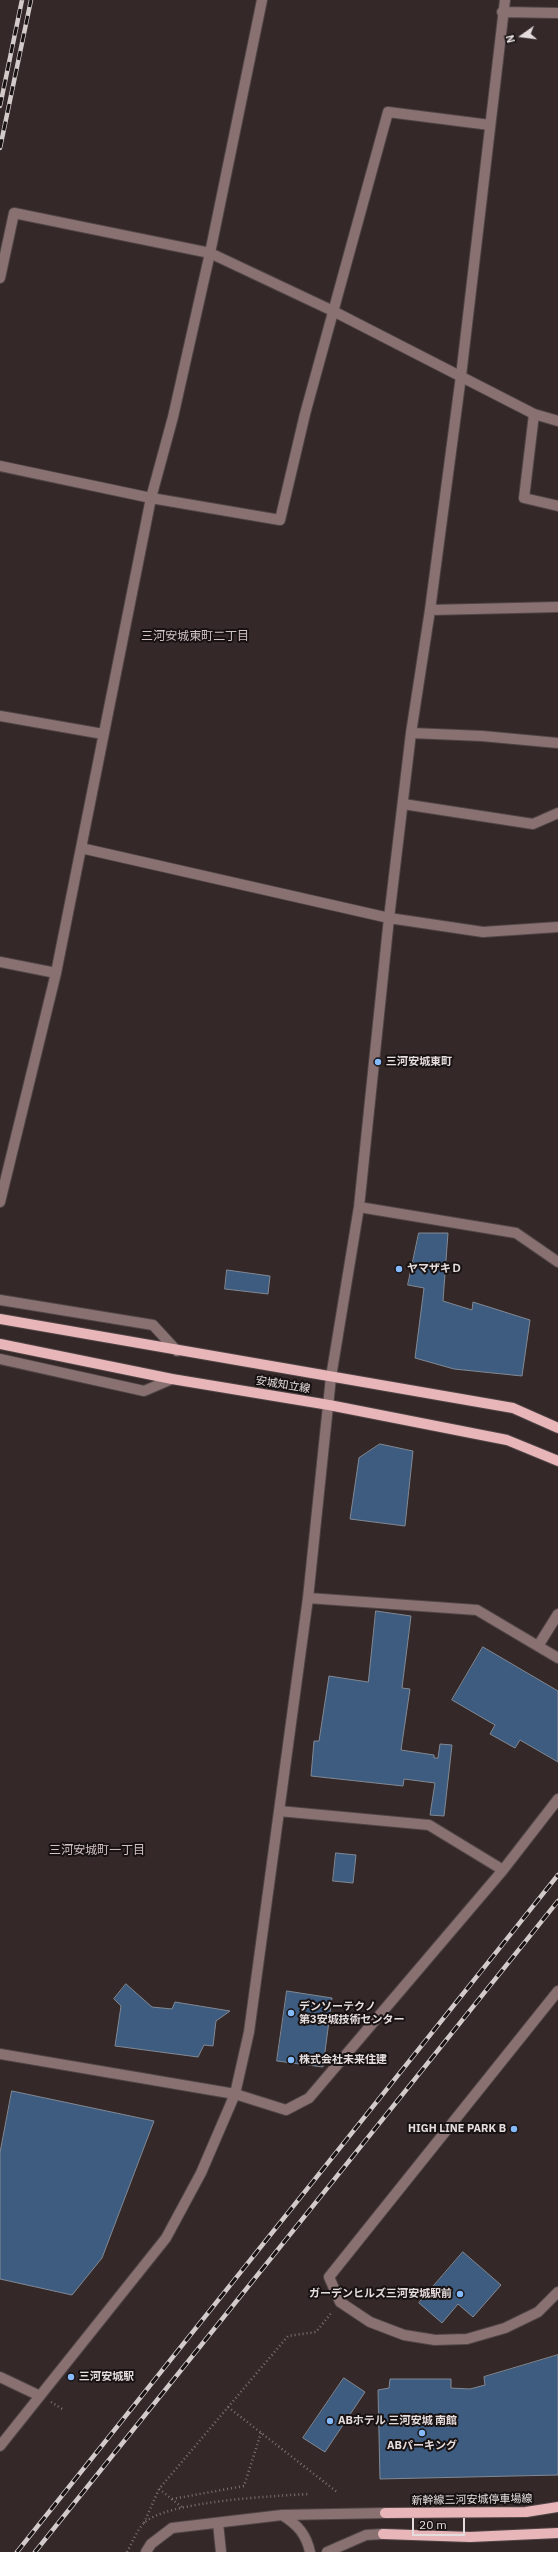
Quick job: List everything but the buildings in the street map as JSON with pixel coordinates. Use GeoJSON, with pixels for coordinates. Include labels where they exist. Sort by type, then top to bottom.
{"type":"FeatureCollection","features":[{"type":"Feature","properties":{"kind":"main road","name":"安城知立線"},"geometry":{"type":"LineString","coordinates":[[0,1319],[177,1351],[513,1408],[558,1428]]}},
{"type":"Feature","properties":{"kind":"main road","name":"安城知立線"},"geometry":{"type":"LineString","coordinates":[[0,1344],[172,1379],[329,1405],[508,1440],[558,1461]]}},
{"type":"Feature","properties":{"kind":"main road","name":"新幹線三河安城停車場線"},"geometry":{"type":"LineString","coordinates":[[385,2513],[526,2512],[558,2507]]}},
{"type":"Feature","properties":{"kind":"main road"},"geometry":{"type":"LineString","coordinates":[[383,2534],[470,2537],[558,2533]]}},
{"type":"Feature","properties":{"kind":"street"},"geometry":{"type":"LineString","coordinates":[[0,1202],[56,973],[151,498],[173,417],[210,253],[262,0]]}},
{"type":"Feature","properties":{"kind":"street"},"geometry":{"type":"LineString","coordinates":[[0,2446],[166,2238],[201,2173],[235,2094],[249,2032],[308,1598],[332,1377],[359,1207],[389,918],[411,733],[430,610],[461,376],[502,12],[505,0]]}},
{"type":"Feature","properties":{"kind":"street"},"geometry":{"type":"LineString","coordinates":[[502,12],[558,13]]}},
{"type":"Feature","properties":{"kind":"street"},"geometry":{"type":"LineString","coordinates":[[0,466],[151,498],[280,520],[305,414],[388,112],[490,125]]}},
{"type":"Feature","properties":{"kind":"street"},"geometry":{"type":"LineString","coordinates":[[0,278],[14,213],[210,253],[333,311],[534,414],[558,421]]}},
{"type":"Feature","properties":{"kind":"street"},"geometry":{"type":"LineString","coordinates":[[534,414],[524,498],[558,506]]}},
{"type":"Feature","properties":{"kind":"street"},"geometry":{"type":"LineString","coordinates":[[430,610],[558,607]]}},
{"type":"Feature","properties":{"kind":"street"},"geometry":{"type":"LineString","coordinates":[[0,716],[103,734]]}},
{"type":"Feature","properties":{"kind":"street"},"geometry":{"type":"LineString","coordinates":[[411,733],[482,736],[558,743]]}},
{"type":"Feature","properties":{"kind":"street"},"geometry":{"type":"LineString","coordinates":[[403,804],[533,824],[558,813]]}},
{"type":"Feature","properties":{"kind":"street"},"geometry":{"type":"LineString","coordinates":[[81,848],[389,918],[483,932],[558,927]]}},
{"type":"Feature","properties":{"kind":"street"},"geometry":{"type":"LineString","coordinates":[[0,962],[56,973]]}},
{"type":"Feature","properties":{"kind":"street"},"geometry":{"type":"LineString","coordinates":[[359,1207],[516,1232],[558,1262]]}},
{"type":"Feature","properties":{"kind":"street"},"geometry":{"type":"LineString","coordinates":[[0,1300],[153,1325],[177,1351]]}},
{"type":"Feature","properties":{"kind":"street"},"geometry":{"type":"LineString","coordinates":[[0,1359],[144,1391],[172,1379]]}},
{"type":"Feature","properties":{"kind":"street"},"geometry":{"type":"LineString","coordinates":[[308,1598],[477,1610],[558,1658]]}},
{"type":"Feature","properties":{"kind":"street"},"geometry":{"type":"LineString","coordinates":[[538,1646],[558,1614]]}},
{"type":"Feature","properties":{"kind":"street"},"geometry":{"type":"LineString","coordinates":[[0,2054],[235,2094],[286,2110],[309,2098],[503,1870],[558,1800]]}},
{"type":"Feature","properties":{"kind":"street"},"geometry":{"type":"LineString","coordinates":[[279,1811],[429,1825],[503,1870]]}},
{"type":"Feature","properties":{"kind":"street"},"geometry":{"type":"LineString","coordinates":[[558,1991],[329,2277],[340,2302],[370,2322],[404,2335],[435,2340],[467,2339],[505,2328],[538,2312],[558,2292]]}},
{"type":"Feature","properties":{"kind":"street"},"geometry":{"type":"LineString","coordinates":[[0,2377],[40,2396]]}},
{"type":"Feature","properties":{"kind":"street"},"geometry":{"type":"LineString","coordinates":[[146,2552],[151,2544],[172,2528],[282,2515],[385,2513]]}},
{"type":"Feature","properties":{"kind":"street"},"geometry":{"type":"LineString","coordinates":[[282,2515],[294,2522],[306,2535],[310,2552]]}},
{"type":"Feature","properties":{"kind":"street"},"geometry":{"type":"LineString","coordinates":[[218,2523],[221,2552]]}},
{"type":"Feature","properties":{"kind":"street"},"geometry":{"type":"LineString","coordinates":[[327,2552],[366,2535],[383,2534]]}},
{"type":"Feature","properties":{"kind":"path"},"geometry":{"type":"LineString","coordinates":[[144,2523],[159,2489],[288,2336],[316,2332],[340,2302]]}},
{"type":"Feature","properties":{"kind":"path"},"geometry":{"type":"LineString","coordinates":[[228,2407],[337,2492]]}},
{"type":"Feature","properties":{"kind":"path"},"geometry":{"type":"LineString","coordinates":[[172,2499],[244,2486],[261,2433]]}},
{"type":"Feature","properties":{"kind":"path"},"geometry":{"type":"LineString","coordinates":[[159,2489],[183,2508]]}},
{"type":"Feature","properties":{"kind":"railway"},"geometry":{"type":"LineString","coordinates":[[0,106],[22,0]]}},
{"type":"Feature","properties":{"kind":"railway"},"geometry":{"type":"LineString","coordinates":[[0,148],[31,0]]}},
{"type":"Feature","properties":{"kind":"railway"},"geometry":{"type":"LineString","coordinates":[[17,2552],[558,1875]]}},
{"type":"Feature","properties":{"kind":"railway"},"geometry":{"type":"LineString","coordinates":[[35,2552],[558,1901]]}},
{"type":"Feature","properties":{"kind":"place","name":"三河安城東町"},"geometry":{"type":"Point","coordinates":[378,1062]}},
{"type":"Feature","properties":{"kind":"place","name":"ヤマザキＤ"},"geometry":{"type":"Point","coordinates":[399,1269]}},
{"type":"Feature","properties":{"kind":"place","name":"デンソーテクノ 第3安城技術センター"},"geometry":{"type":"Point","coordinates":[291,2013]}},
{"type":"Feature","properties":{"kind":"place","name":"株式会社未来住建"},"geometry":{"type":"Point","coordinates":[291,2060]}},
{"type":"Feature","properties":{"kind":"place","name":"HIGH LINE PARK B"},"geometry":{"type":"Point","coordinates":[514,2129]}},
{"type":"Feature","properties":{"kind":"place","name":"ガーデンヒルズ三河安城駅前"},"geometry":{"type":"Point","coordinates":[460,2294]}},
{"type":"Feature","properties":{"kind":"place","name":"三河安城駅"},"geometry":{"type":"Point","coordinates":[71,2377]}},
{"type":"Feature","properties":{"kind":"place","name":"ABホテル 三河安城 南館"},"geometry":{"type":"Point","coordinates":[330,2421]}},
{"type":"Feature","properties":{"kind":"place","name":"ABパーキング"},"geometry":{"type":"Point","coordinates":[422,2433]}},
{"type":"Feature","properties":{"kind":"district","name":"三河安城東町二丁目"},"geometry":{"type":"Point","coordinates":[195,637]}},
{"type":"Feature","properties":{"kind":"district","name":"三河安城町一丁目"},"geometry":{"type":"Point","coordinates":[97,1851]}}]}
